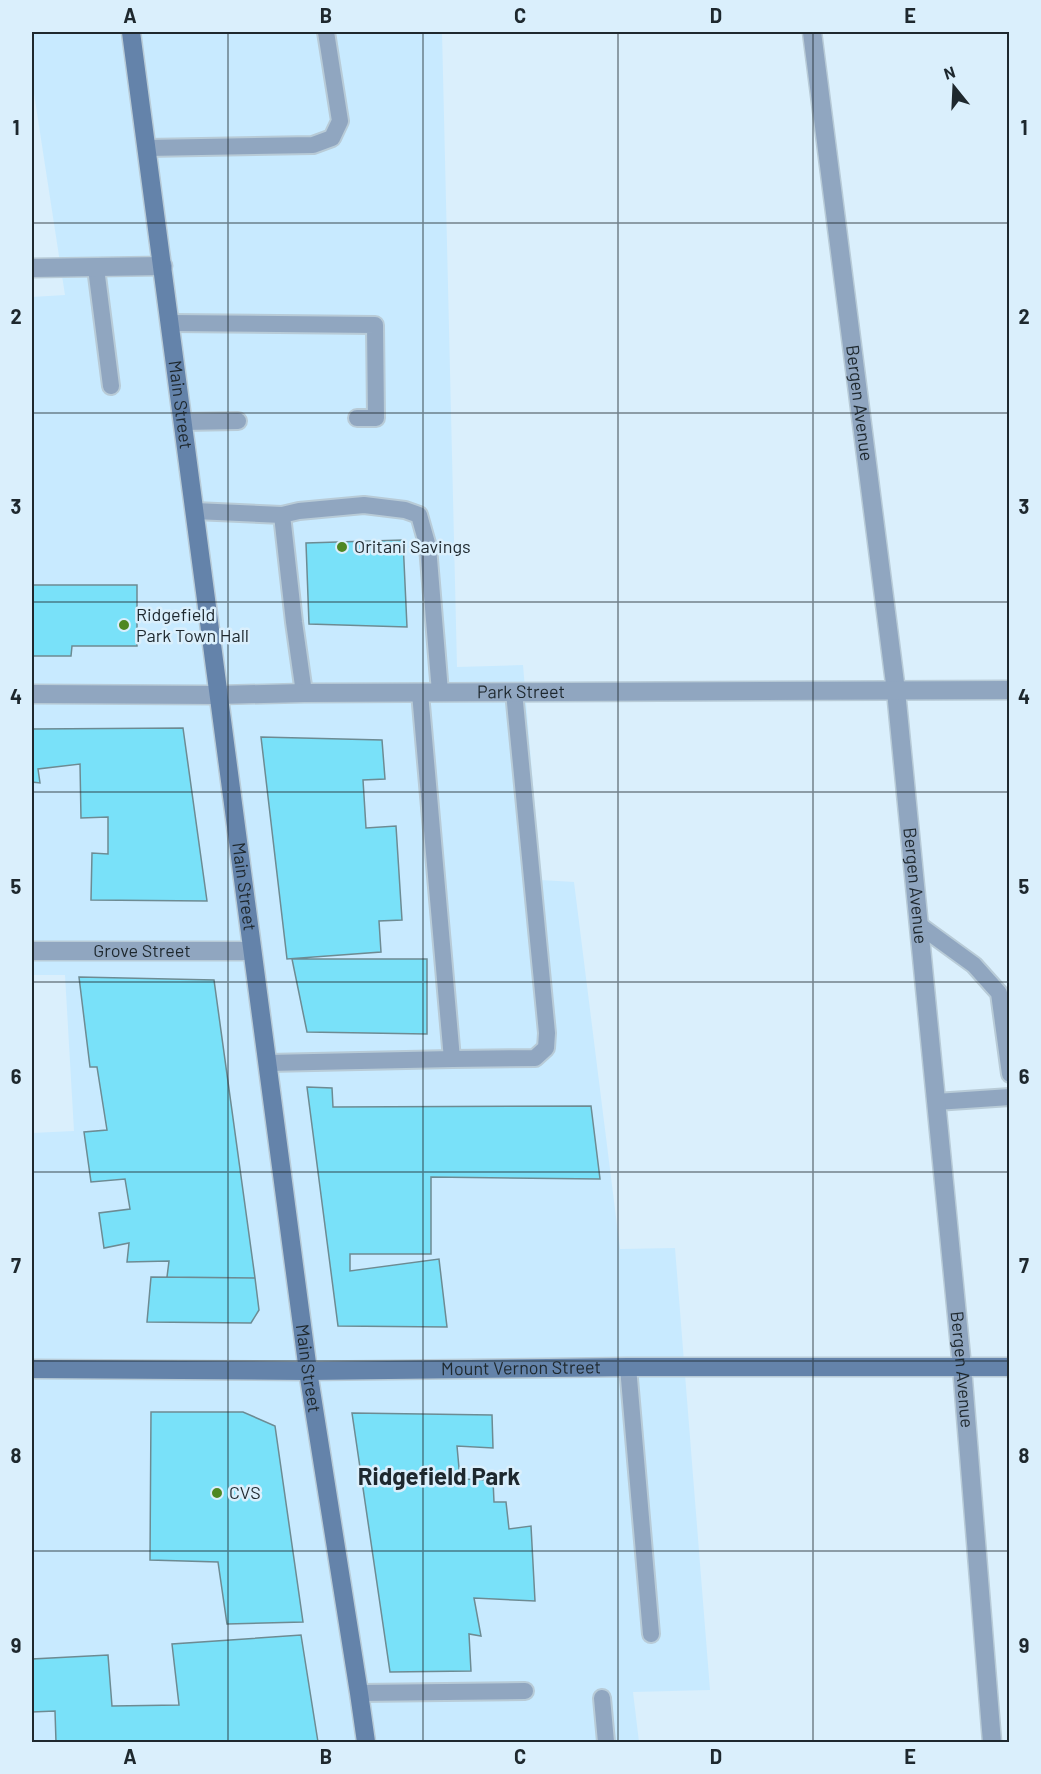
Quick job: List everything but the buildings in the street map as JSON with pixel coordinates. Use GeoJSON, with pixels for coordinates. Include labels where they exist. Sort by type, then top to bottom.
{"type":"FeatureCollection","features":[{"type":"Feature","properties":{"kind":"street","name":"Main Street"},"geometry":{"type":"LineString","coordinates":[[131,32],[308,1371],[366,1743]]}},
{"type":"Feature","properties":{"kind":"street","name":"Bergen Avenue"},"geometry":{"type":"LineString","coordinates":[[812,32],[896,691],[962,1366],[992,1743]]}},
{"type":"Feature","properties":{"kind":"street"},"geometry":{"type":"LineString","coordinates":[[32,268],[163,266]]}},
{"type":"Feature","properties":{"kind":"street","name":"Park Street"},"geometry":{"type":"LineString","coordinates":[[32,694],[1010,690]]}},
{"type":"Feature","properties":{"kind":"street","name":"Grove Street"},"geometry":{"type":"LineString","coordinates":[[32,951],[252,951]]}},
{"type":"Feature","properties":{"kind":"street","name":"Mount Vernon Street"},"geometry":{"type":"LineString","coordinates":[[32,1369],[308,1371],[628,1367],[1010,1367]]}},
{"type":"Feature","properties":{"kind":"lane"},"geometry":{"type":"LineString","coordinates":[[147,148],[313,145],[332,138],[340,121],[326,32]]}},
{"type":"Feature","properties":{"kind":"lane"},"geometry":{"type":"LineString","coordinates":[[96,268],[111,386]]}},
{"type":"Feature","properties":{"kind":"lane"},"geometry":{"type":"LineString","coordinates":[[171,323],[375,325],[376,418],[357,418]]}},
{"type":"Feature","properties":{"kind":"lane"},"geometry":{"type":"LineString","coordinates":[[183,422],[238,421]]}},
{"type":"Feature","properties":{"kind":"lane"},"geometry":{"type":"LineString","coordinates":[[195,511],[282,515],[299,511],[364,505],[405,510],[419,515],[428,547],[440,692]]}},
{"type":"Feature","properties":{"kind":"lane"},"geometry":{"type":"LineString","coordinates":[[282,515],[304,693]]}},
{"type":"Feature","properties":{"kind":"lane"},"geometry":{"type":"LineString","coordinates":[[268,1063],[535,1058],[546,1048],[547,1033],[514,692]]}},
{"type":"Feature","properties":{"kind":"lane"},"geometry":{"type":"LineString","coordinates":[[420,693],[452,1059]]}},
{"type":"Feature","properties":{"kind":"lane"},"geometry":{"type":"LineString","coordinates":[[919,925],[974,965],[999,993],[1010,1074]]}},
{"type":"Feature","properties":{"kind":"lane"},"geometry":{"type":"LineString","coordinates":[[936,1102],[1010,1097]]}},
{"type":"Feature","properties":{"kind":"lane"},"geometry":{"type":"LineString","coordinates":[[628,1367],[651,1634]]}},
{"type":"Feature","properties":{"kind":"lane"},"geometry":{"type":"LineString","coordinates":[[359,1693],[525,1691]]}},
{"type":"Feature","properties":{"kind":"lane"},"geometry":{"type":"LineString","coordinates":[[602,1698],[606,1743]]}},
{"type":"Feature","properties":{"kind":"shaded area"},"geometry":{"type":"Polygon","coordinates":[[[32,32],[442,32],[457,667],[523,665],[541,880],[574,882],[620,1249],[675,1248],[710,1690],[633,1692],[639,1742],[32,1742],[32,1133],[74,1131],[65,975],[32,975],[32,297],[65,295],[32,87],[32,32]]]}},
{"type":"Feature","properties":{"kind":"place","name":"Oritani Savings"},"geometry":{"type":"Point","coordinates":[342,547]}},
{"type":"Feature","properties":{"kind":"place","name":"Ridgefield Park Town Hall"},"geometry":{"type":"Point","coordinates":[124,625]}},
{"type":"Feature","properties":{"kind":"place","name":"CVS"},"geometry":{"type":"Point","coordinates":[217,1493]}},
{"type":"Feature","properties":{"kind":"district","name":"Ridgefield Park"},"geometry":{"type":"Point","coordinates":[439,1477]}}]}
